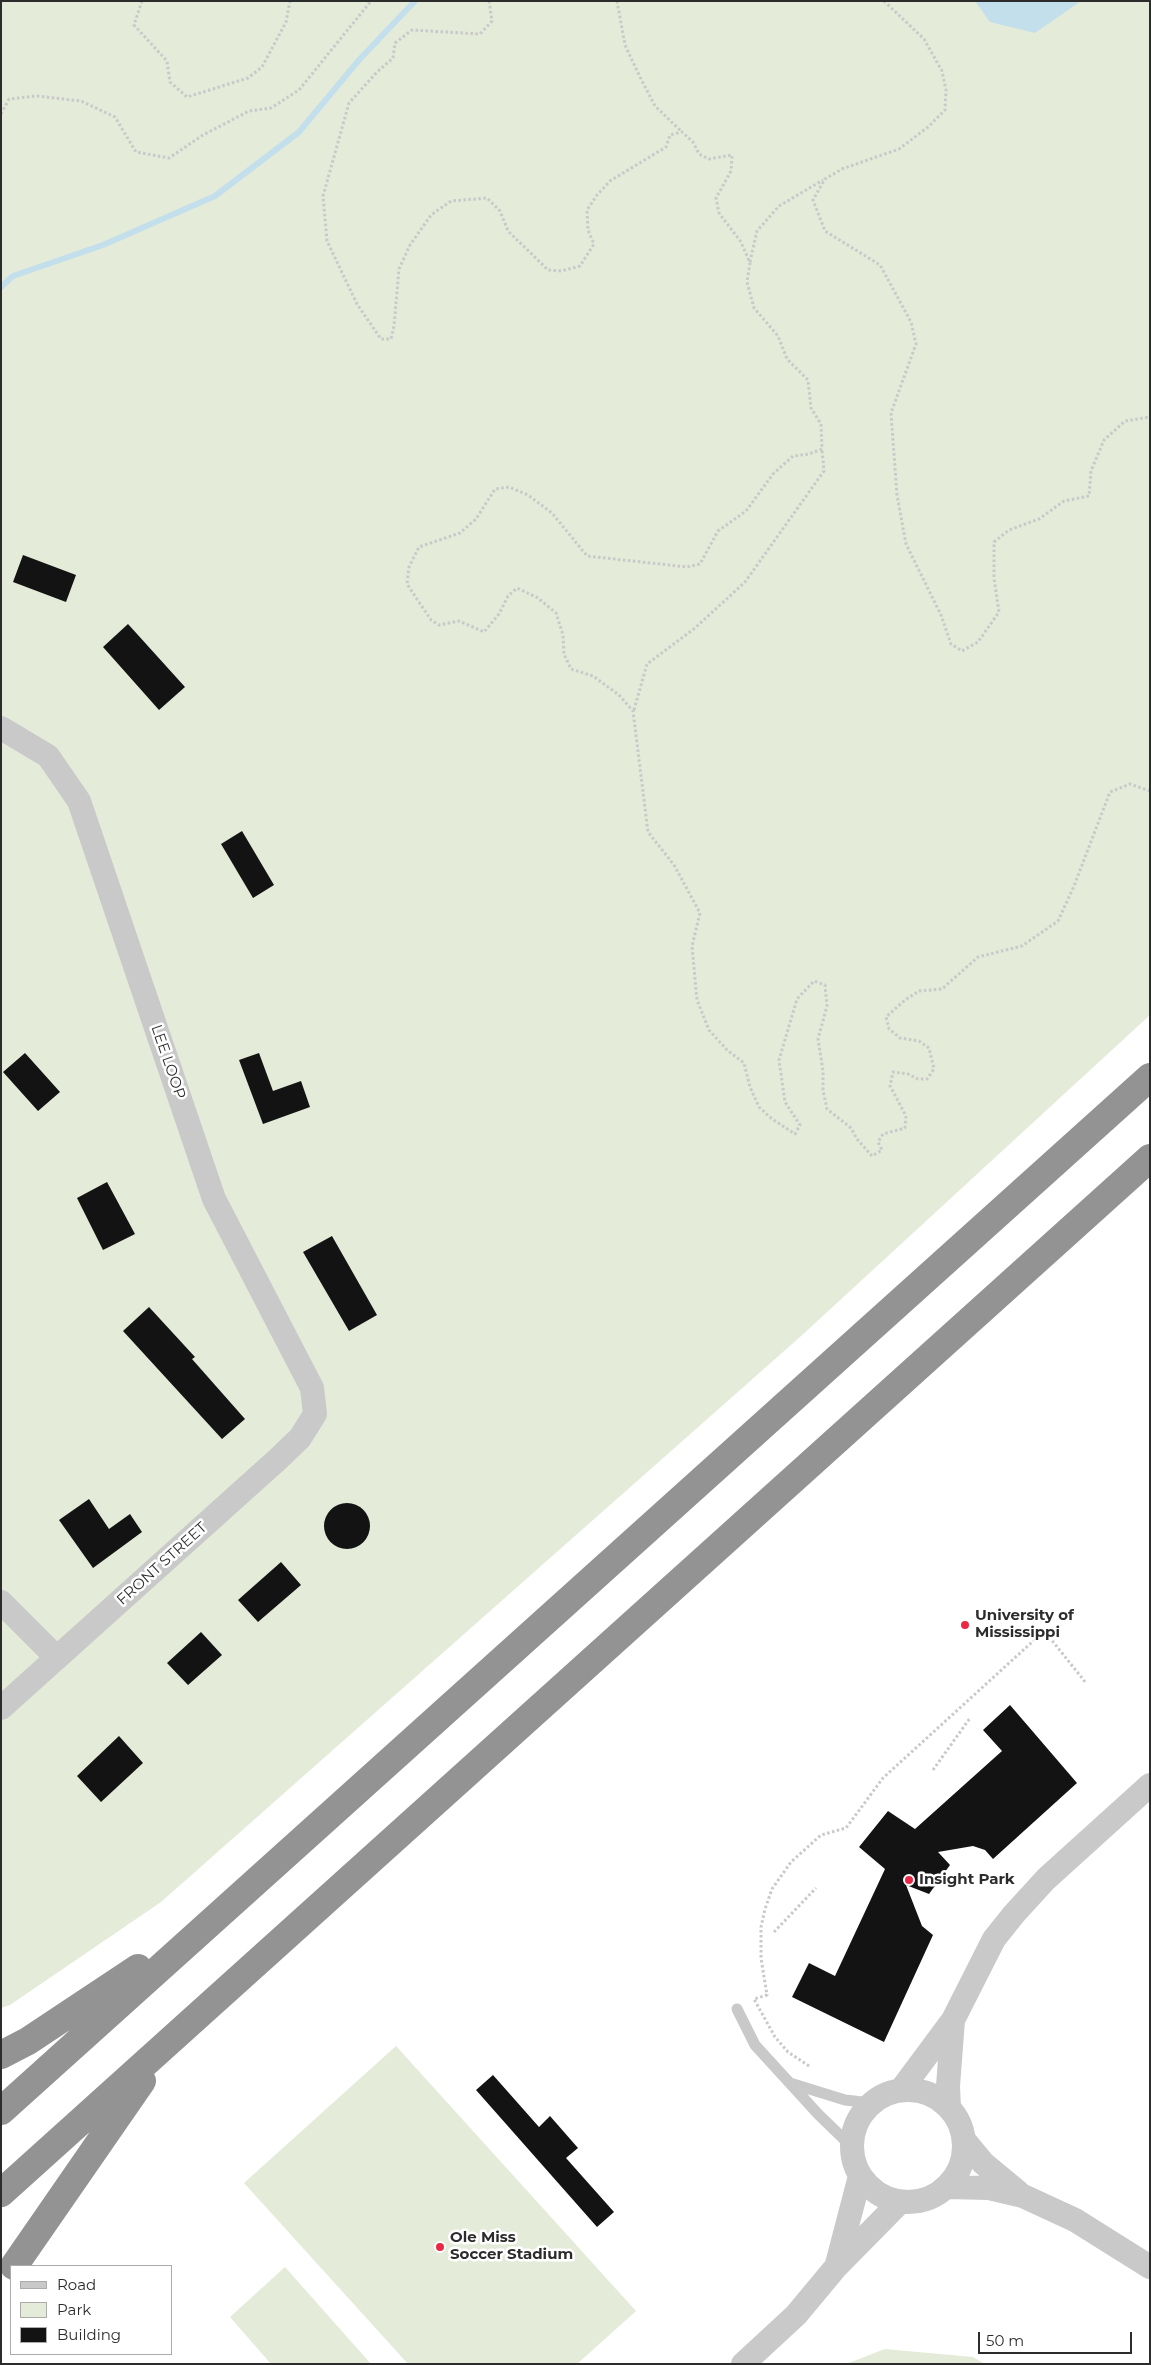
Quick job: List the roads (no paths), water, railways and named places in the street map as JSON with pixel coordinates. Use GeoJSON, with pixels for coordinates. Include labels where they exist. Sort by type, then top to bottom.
{"type":"FeatureCollection","features":[{"type":"Feature","properties":{"kind":"highway"},"geometry":{"type":"LineString","coordinates":[[1,2111],[231,1902],[1150,1077]]}},
{"type":"Feature","properties":{"kind":"highway"},"geometry":{"type":"LineString","coordinates":[[1,2193],[1150,1158]]}},
{"type":"Feature","properties":{"kind":"highway"},"geometry":{"type":"LineString","coordinates":[[1,2055],[28,2041],[118,1982],[231,1902]]}},
{"type":"Feature","properties":{"kind":"highway"},"geometry":{"type":"LineString","coordinates":[[15,2265],[172,2039]]}},
{"type":"Feature","properties":{"kind":"highway"},"geometry":{"type":"LineString","coordinates":[[1,2285],[10,2272]]}},
{"type":"Feature","properties":{"kind":"street","name":"LEE LOOP"},"geometry":{"type":"LineString","coordinates":[[1,728],[48,756],[79,801],[214,1199],[312,1388],[315,1414]]}},
{"type":"Feature","properties":{"kind":"street","name":"FRONT STREET"},"geometry":{"type":"LineString","coordinates":[[1,1708],[277,1460],[300,1438],[315,1414]]}},
{"type":"Feature","properties":{"kind":"street"},"geometry":{"type":"LineString","coordinates":[[1,1602],[57,1658]]}},
{"type":"Feature","properties":{"kind":"street"},"geometry":{"type":"LineString","coordinates":[[902,2090],[953,2020],[994,1939],[1014,1914],[1046,1879],[1150,1785]]}},
{"type":"Feature","properties":{"kind":"street"},"geometry":{"type":"LineString","coordinates":[[949,2108],[948,2086],[953,2020]]}},
{"type":"Feature","properties":{"kind":"street"},"geometry":{"type":"LineString","coordinates":[[964,2140],[957,2174],[946,2187],[933,2196],[917,2202],[900,2202],[884,2197],[870,2189],[860,2176],[854,2162],[851,2146],[860,2115],[871,2103],[886,2094],[902,2090],[919,2091],[936,2097],[949,2108],[959,2122],[964,2140],[983,2163],[1023,2196]]}},
{"type":"Feature","properties":{"kind":"street"},"geometry":{"type":"LineString","coordinates":[[836,2268],[860,2176]]}},
{"type":"Feature","properties":{"kind":"street"},"geometry":{"type":"LineString","coordinates":[[946,2187],[989,2188],[1023,2196],[1075,2220],[1150,2267]]}},
{"type":"Feature","properties":{"kind":"street"},"geometry":{"type":"LineString","coordinates":[[743,2364],[796,2315],[836,2268],[900,2202]]}},
{"type":"Feature","properties":{"kind":"lane"},"geometry":{"type":"LineString","coordinates":[[738,2009],[755,2045],[788,2083],[851,2146]]}},
{"type":"Feature","properties":{"kind":"lane"},"geometry":{"type":"LineString","coordinates":[[788,2083],[845,2100],[871,2103]]}},
{"type":"Feature","properties":{"kind":"water"},"geometry":{"type":"Polygon","coordinates":[[[975,1],[1081,1],[1035,33],[990,22],[975,1]]]}},
{"type":"Feature","properties":{"kind":"waterway"},"geometry":{"type":"LineString","coordinates":[[1,287],[13,276],[103,245],[215,196],[299,132],[359,60],[415,1]]}},
{"type":"Feature","properties":{"kind":"place","name":"University of Mississippi"},"geometry":{"type":"Point","coordinates":[965,1625]}},
{"type":"Feature","properties":{"kind":"place","name":"Insight Park"},"geometry":{"type":"Point","coordinates":[909,1880]}},
{"type":"Feature","properties":{"kind":"place","name":"Ole Miss Soccer Stadium"},"geometry":{"type":"Point","coordinates":[440,2247]}}]}
